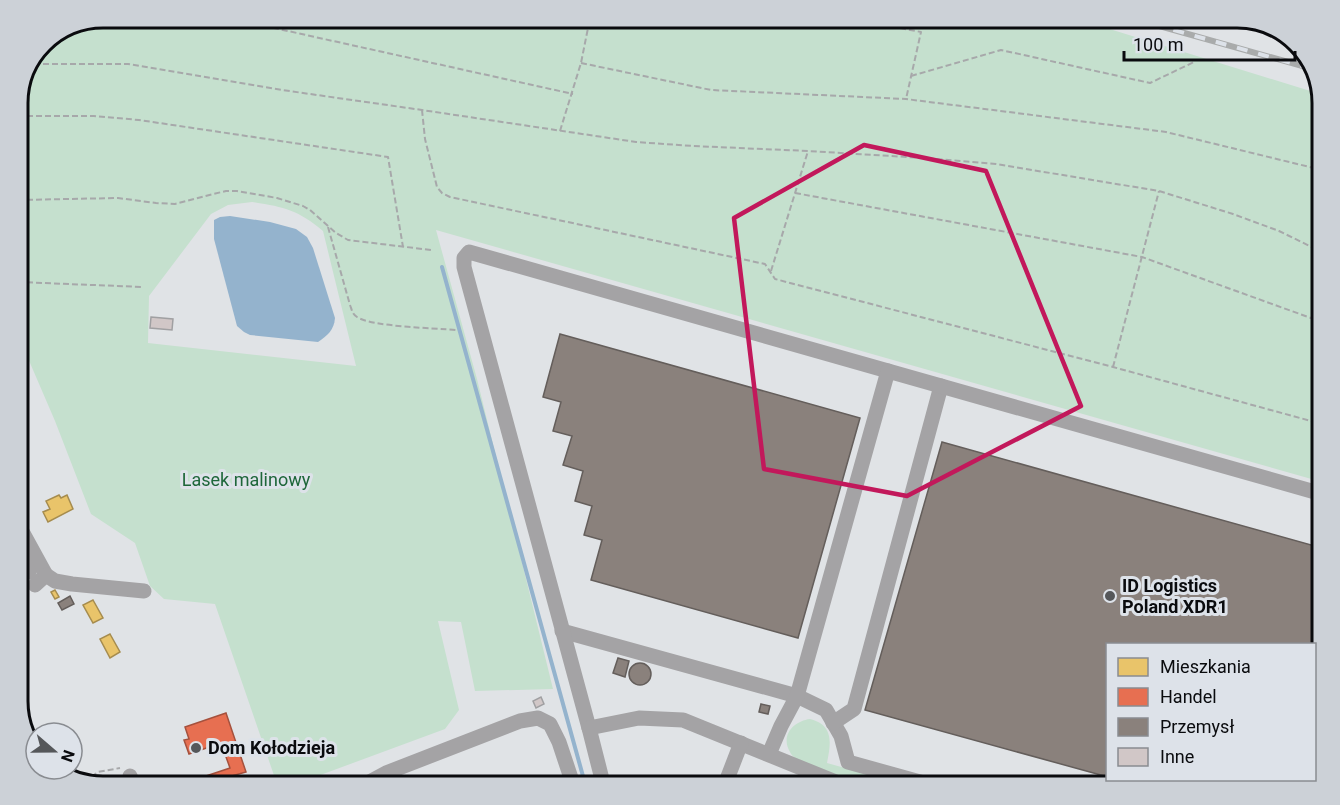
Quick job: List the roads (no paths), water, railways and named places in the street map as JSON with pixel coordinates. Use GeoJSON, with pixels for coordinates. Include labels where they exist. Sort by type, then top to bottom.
{"type":"FeatureCollection","features":[{"type":"Feature","properties":{"kind":"street"},"geometry":{"type":"LineString","coordinates":[[601,776],[464,267],[464,258],[469,252],[1312,491]]}},
{"type":"Feature","properties":{"kind":"street"},"geometry":{"type":"LineString","coordinates":[[769,754],[797,696],[888,371]]}},
{"type":"Feature","properties":{"kind":"street"},"geometry":{"type":"LineString","coordinates":[[833,723],[854,709],[941,386]]}},
{"type":"Feature","properties":{"kind":"street"},"geometry":{"type":"LineString","coordinates":[[29,555],[37,577]]}},
{"type":"Feature","properties":{"kind":"street"},"geometry":{"type":"LineString","coordinates":[[29,566],[37,577],[55,581],[144,591]]}},
{"type":"Feature","properties":{"kind":"street"},"geometry":{"type":"LineString","coordinates":[[562,632],[797,696],[826,710],[841,736],[848,762],[898,776]]}},
{"type":"Feature","properties":{"kind":"street"},"geometry":{"type":"LineString","coordinates":[[379,776],[520,721],[538,718],[550,723],[560,742],[571,776]]}},
{"type":"Feature","properties":{"kind":"street"},"geometry":{"type":"LineString","coordinates":[[589,728],[639,718],[683,720],[822,776]]}},
{"type":"Feature","properties":{"kind":"street"},"geometry":{"type":"LineString","coordinates":[[728,776],[741,743]]}},
{"type":"Feature","properties":{"kind":"water"},"geometry":{"type":"Polygon","coordinates":[[[230,216],[270,222],[296,229],[307,237],[313,248],[335,318],[332,329],[318,342],[250,335],[237,326],[214,239],[214,220],[230,216]]]}},
{"type":"Feature","properties":{"kind":"waterway"},"geometry":{"type":"LineString","coordinates":[[442,267],[583,776]]}},
{"type":"Feature","properties":{"kind":"railway"},"geometry":{"type":"LineString","coordinates":[[1170,29],[1301,66]]}},
{"type":"Feature","properties":{"kind":"place","name":"ID Logistics Poland XDR1"},"geometry":{"type":"Point","coordinates":[1110,596]}},
{"type":"Feature","properties":{"kind":"place","name":"Dom Kołodzieja"},"geometry":{"type":"Point","coordinates":[196,748]}},
{"type":"Feature","properties":{"kind":"park label","name":"Lasek malinowy"},"geometry":{"type":"Point","coordinates":[246,480]}}]}
